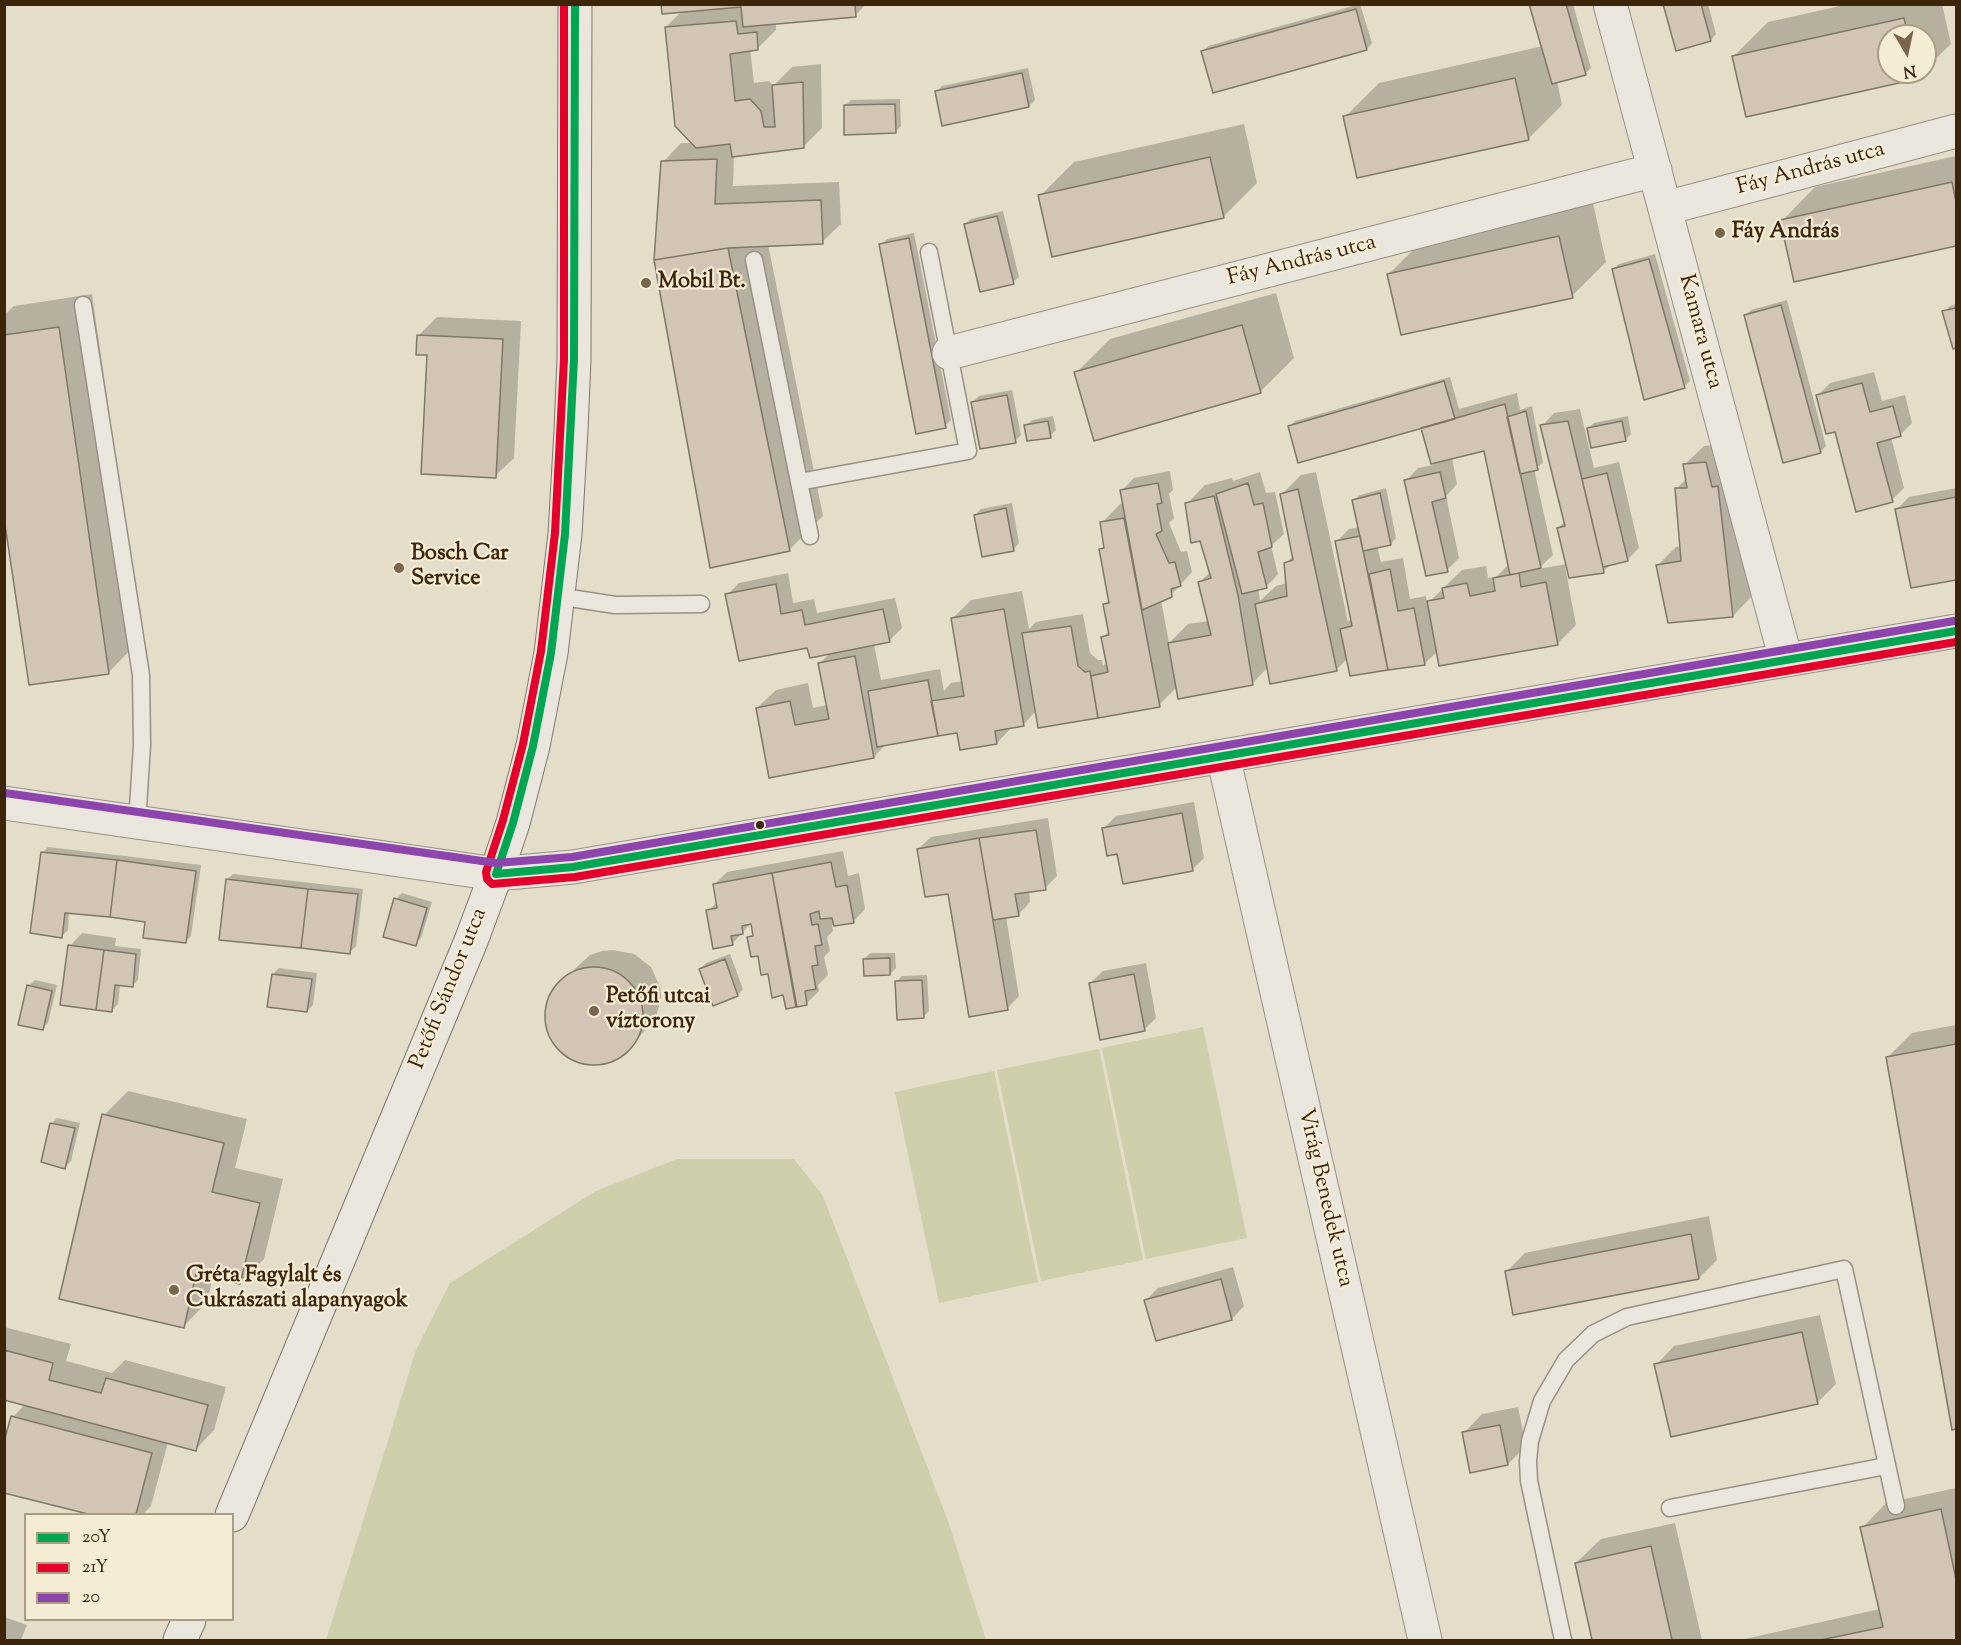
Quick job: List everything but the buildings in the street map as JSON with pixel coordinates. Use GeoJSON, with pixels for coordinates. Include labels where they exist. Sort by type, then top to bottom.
{"type":"FeatureCollection","features":[{"type":"Feature","properties":{"kind":"street","name":"Petőfi Sándor utca"},"geometry":{"type":"LineString","coordinates":[[233,1513],[466,952],[513,823],[533,746],[550,653],[565,534],[574,359],[575,4]]}},
{"type":"Feature","properties":{"kind":"street","name":"Kamara utca"},"geometry":{"type":"LineString","coordinates":[[1610,4],[1786,660]]}},
{"type":"Feature","properties":{"kind":"street","name":"Fáy András utca"},"geometry":{"type":"LineString","coordinates":[[1666,208],[1956,131]]}},
{"type":"Feature","properties":{"kind":"street","name":"Fáy András utca"},"geometry":{"type":"LineString","coordinates":[[948,353],[1655,171]]}},
{"type":"Feature","properties":{"kind":"street"},"geometry":{"type":"LineString","coordinates":[[4,803],[496,874],[573,867],[1956,631]]}},
{"type":"Feature","properties":{"kind":"street","name":"Virág Benedek utca"},"geometry":{"type":"LineString","coordinates":[[1223,756],[1425,1641]]}},
{"type":"Feature","properties":{"kind":"street"},"geometry":{"type":"LineString","coordinates":[[180,1641],[189,1621]]}},
{"type":"Feature","properties":{"kind":"lane"},"geometry":{"type":"LineString","coordinates":[[799,482],[968,451],[929,252]]}},
{"type":"Feature","properties":{"kind":"lane"},"geometry":{"type":"LineString","coordinates":[[754,260],[810,536]]}},
{"type":"Feature","properties":{"kind":"lane"},"geometry":{"type":"LineString","coordinates":[[83,305],[141,675],[142,746],[137,823]]}},
{"type":"Feature","properties":{"kind":"lane"},"geometry":{"type":"LineString","coordinates":[[557,596],[615,605],[701,604]]}},
{"type":"Feature","properties":{"kind":"lane"},"geometry":{"type":"LineString","coordinates":[[1563,1641],[1529,1481],[1530,1441],[1542,1401],[1554,1378],[1578,1346],[1608,1325],[1627,1317],[1844,1269],[1896,1506]]}},
{"type":"Feature","properties":{"kind":"lane"},"geometry":{"type":"LineString","coordinates":[[1670,1508],[1887,1466]]}},
{"type":"Feature","properties":{"kind":"green space"},"geometry":{"type":"Polygon","coordinates":[[[1203,1027],[1247,1238],[1146,1259],[1102,1048],[1203,1027]]]}},
{"type":"Feature","properties":{"kind":"green space"},"geometry":{"type":"Polygon","coordinates":[[[1099,1049],[1143,1260],[1041,1281],[997,1070],[1099,1049]]]}},
{"type":"Feature","properties":{"kind":"green space"},"geometry":{"type":"Polygon","coordinates":[[[994,1071],[1038,1282],[939,1303],[895,1092],[994,1071]]]}},
{"type":"Feature","properties":{"kind":"green space"},"geometry":{"type":"Polygon","coordinates":[[[677,1159],[794,1159],[823,1196],[948,1521],[986,1640],[326,1640],[416,1350],[450,1283],[596,1191],[677,1159]]]}},
{"type":"Feature","properties":{"kind":"transit line","name":"21Y"},"geometry":{"type":"LineString","coordinates":[[564,4],[564,359],[555,533],[541,651],[523,744],[503,820],[486,872],[487,879],[492,884],[575,877],[1956,642]]}},
{"type":"Feature","properties":{"kind":"transit line","name":"20Y"},"geometry":{"type":"LineString","coordinates":[[575,4],[574,359],[565,534],[551,653],[533,746],[513,823],[496,874],[573,867],[1956,631]]}},
{"type":"Feature","properties":{"kind":"transit line","name":"20"},"geometry":{"type":"LineString","coordinates":[[5,793],[496,863],[572,857],[1954,621]]}},
{"type":"Feature","properties":{"kind":"place","name":"Fáy András"},"geometry":{"type":"Point","coordinates":[1720,233]}},
{"type":"Feature","properties":{"kind":"place","name":"Mobil Bt."},"geometry":{"type":"Point","coordinates":[646,283]}},
{"type":"Feature","properties":{"kind":"place","name":"Bosch Car Service"},"geometry":{"type":"Point","coordinates":[399,568]}},
{"type":"Feature","properties":{"kind":"place","name":"Petőfi utcai víztorony"},"geometry":{"type":"Point","coordinates":[594,1011]}},
{"type":"Feature","properties":{"kind":"place","name":"Gréta Fagylalt és Cukrászati alapanyagok"},"geometry":{"type":"Point","coordinates":[174,1290]}}]}
